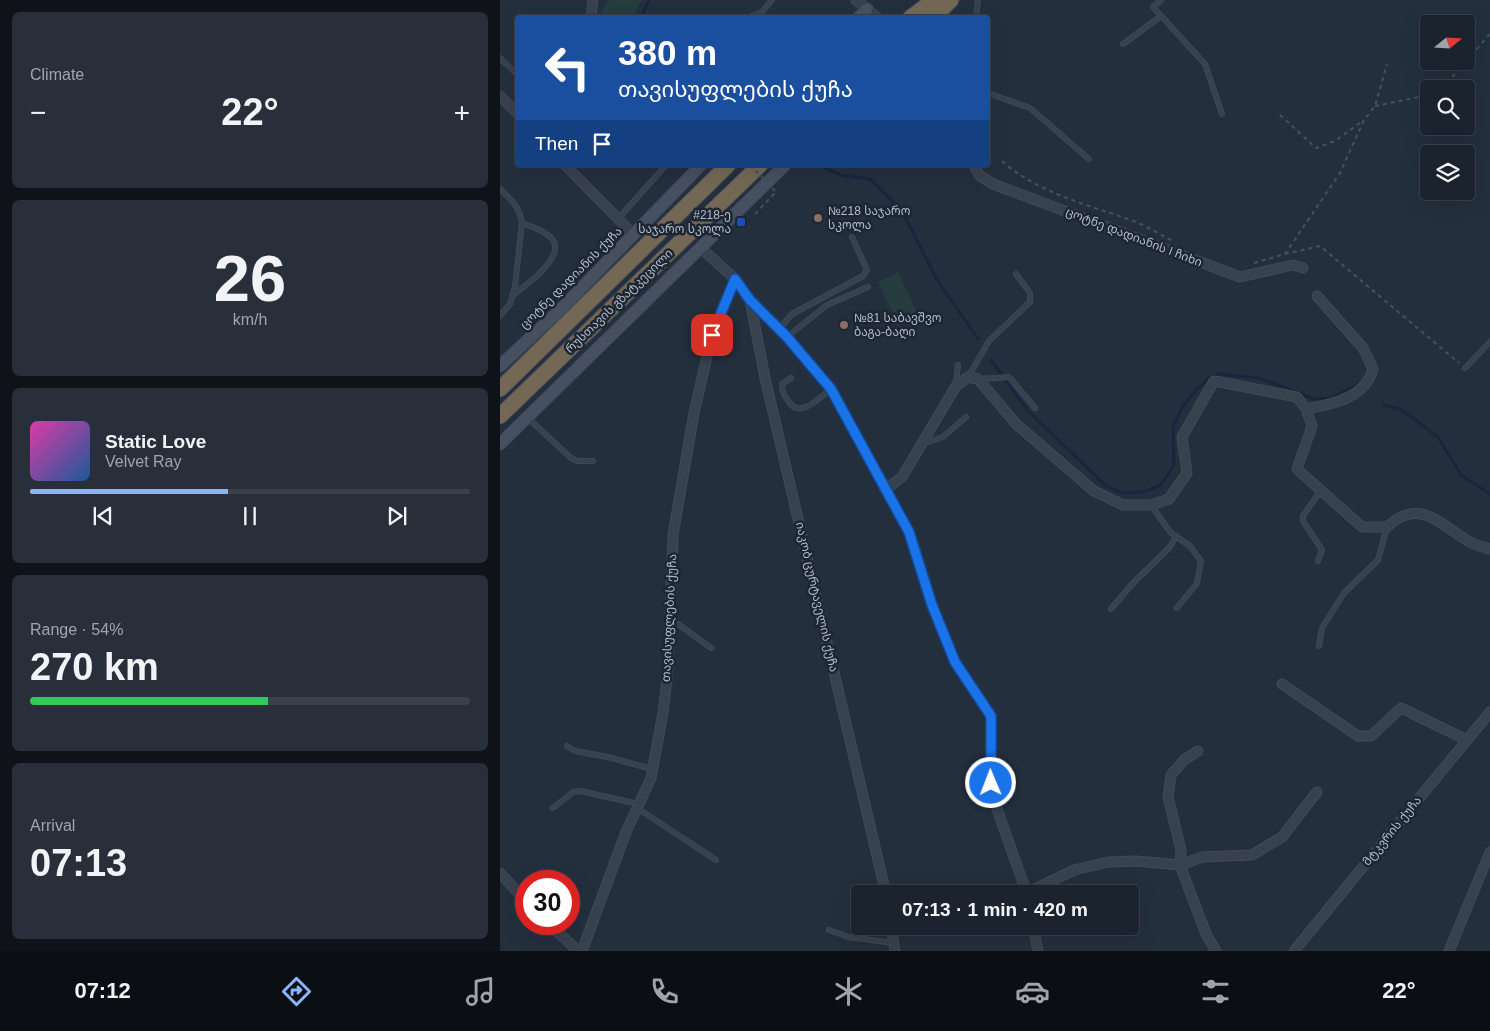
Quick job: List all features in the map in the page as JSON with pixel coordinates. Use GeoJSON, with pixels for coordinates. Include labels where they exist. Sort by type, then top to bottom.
{"type":"FeatureCollection","features":[{"type":"Feature","properties":{"kind":"highway"},"geometry":{"type":"LineString","coordinates":[[922,15],[935,12],[951,0]]}},
{"type":"Feature","properties":{"kind":"highway","name":"რუსთავის გზატკეცილი"},"geometry":{"type":"LineString","coordinates":[[500,389],[726,167]]}},
{"type":"Feature","properties":{"kind":"highway","name":"რუსთავის გზატკეცილი"},"geometry":{"type":"LineString","coordinates":[[504,412],[758,167]]}},
{"type":"Feature","properties":{"kind":"street"},"geometry":{"type":"LineString","coordinates":[[591,15],[593,0]]}},
{"type":"Feature","properties":{"kind":"street"},"geometry":{"type":"LineString","coordinates":[[856,0],[874,15]]}},
{"type":"Feature","properties":{"kind":"street"},"geometry":{"type":"LineString","coordinates":[[861,15],[867,9]]}},
{"type":"Feature","properties":{"kind":"street"},"geometry":{"type":"LineString","coordinates":[[500,96],[515,111]]}},
{"type":"Feature","properties":{"kind":"street"},"geometry":{"type":"LineString","coordinates":[[567,167],[634,235]]}},
{"type":"Feature","properties":{"kind":"street"},"geometry":{"type":"LineString","coordinates":[[577,177],[578,167]]}},
{"type":"Feature","properties":{"kind":"street","name":"ცოტნე დადიანის ქუჩა"},"geometry":{"type":"LineString","coordinates":[[500,366],[634,235],[699,167]]}},
{"type":"Feature","properties":{"kind":"street"},"geometry":{"type":"LineString","coordinates":[[500,444],[783,167]]}},
{"type":"Feature","properties":{"kind":"street","name":"ცოტნე დადიანის I ჩიხი"},"geometry":{"type":"LineString","coordinates":[[975,167],[979,174],[993,184],[1240,277],[1293,264],[1302,268]]}},
{"type":"Feature","properties":{"kind":"street"},"geometry":{"type":"LineString","coordinates":[[701,248],[735,279],[750,300],[787,337],[831,389],[909,532],[932,605],[955,662],[991,716],[992,795],[1024,885]]}},
{"type":"Feature","properties":{"kind":"street","name":"თავისუფლების ქუჩა"},"geometry":{"type":"LineString","coordinates":[[582,951],[652,769],[663,714],[670,618],[673,535],[694,414],[712,335],[735,279]]}},
{"type":"Feature","properties":{"kind":"street"},"geometry":{"type":"LineString","coordinates":[[1306,409],[1324,406],[1357,393],[1369,382],[1373,369],[1364,348],[1317,296]]}},
{"type":"Feature","properties":{"kind":"street","name":"იაკობ ცურტაველის ქუჩა"},"geometry":{"type":"LineString","coordinates":[[750,300],[765,378],[884,885]]}},
{"type":"Feature","properties":{"kind":"street"},"geometry":{"type":"LineString","coordinates":[[885,490],[902,477],[956,386],[968,377],[978,379],[1016,424],[1094,491],[1123,505],[1151,505],[1169,499],[1188,473],[1182,437],[1214,381],[1298,397],[1306,409],[1312,426],[1297,469],[1362,527],[1387,527],[1396,518],[1407,514],[1425,514],[1470,542],[1490,549]]}},
{"type":"Feature","properties":{"kind":"street"},"geometry":{"type":"LineString","coordinates":[[1282,684],[1358,736],[1371,736],[1401,708],[1467,740]]}},
{"type":"Feature","properties":{"kind":"street","name":"მტკვრის ქუჩა"},"geometry":{"type":"LineString","coordinates":[[1294,951],[1490,712]]}},
{"type":"Feature","properties":{"kind":"street"},"geometry":{"type":"LineString","coordinates":[[1198,751],[1184,760],[1171,775],[1168,797],[1181,850],[1180,864],[1206,934],[1216,951]]}},
{"type":"Feature","properties":{"kind":"street"},"geometry":{"type":"LineString","coordinates":[[1043,885],[1074,870],[1108,862],[1136,861],[1180,864],[1202,857],[1252,855],[1282,837],[1317,792]]}},
{"type":"Feature","properties":{"kind":"street"},"geometry":{"type":"LineString","coordinates":[[1449,951],[1490,852]]}},
{"type":"Feature","properties":{"kind":"street"},"geometry":{"type":"LineString","coordinates":[[500,873],[515,889]]}},
{"type":"Feature","properties":{"kind":"street"},"geometry":{"type":"LineString","coordinates":[[561,935],[578,951]]}},
{"type":"Feature","properties":{"kind":"street"},"geometry":{"type":"LineString","coordinates":[[1035,935],[1038,951]]}},
{"type":"Feature","properties":{"kind":"lane"},"geometry":{"type":"LineString","coordinates":[[754,15],[762,12],[772,0]]}},
{"type":"Feature","properties":{"kind":"lane"},"geometry":{"type":"LineString","coordinates":[[976,15],[978,0]]}},
{"type":"Feature","properties":{"kind":"lane"},"geometry":{"type":"LineString","coordinates":[[1161,0],[1152,8],[1205,64],[1222,114]]}},
{"type":"Feature","properties":{"kind":"lane"},"geometry":{"type":"LineString","coordinates":[[1123,44],[1161,16]]}},
{"type":"Feature","properties":{"kind":"lane"},"geometry":{"type":"LineString","coordinates":[[500,58],[515,72]]}},
{"type":"Feature","properties":{"kind":"lane"},"geometry":{"type":"LineString","coordinates":[[990,95],[1030,108],[1089,159]]}},
{"type":"Feature","properties":{"kind":"lane"},"geometry":{"type":"LineString","coordinates":[[618,219],[664,167]]}},
{"type":"Feature","properties":{"kind":"lane"},"geometry":{"type":"LineString","coordinates":[[500,189],[514,203],[521,214],[522,223],[512,296],[510,304],[500,316]]}},
{"type":"Feature","properties":{"kind":"lane"},"geometry":{"type":"LineString","coordinates":[[512,296],[526,286],[555,257],[556,247],[552,239],[545,233],[522,223]]}},
{"type":"Feature","properties":{"kind":"lane"},"geometry":{"type":"LineString","coordinates":[[779,329],[792,314],[863,276],[867,270],[866,264],[852,237]]}},
{"type":"Feature","properties":{"kind":"lane"},"geometry":{"type":"LineString","coordinates":[[968,377],[988,341],[1030,302],[1030,293],[1016,274]]}},
{"type":"Feature","properties":{"kind":"lane"},"geometry":{"type":"LineString","coordinates":[[787,337],[827,305],[868,287]]}},
{"type":"Feature","properties":{"kind":"lane"},"geometry":{"type":"LineString","coordinates":[[1466,368],[1490,342]]}},
{"type":"Feature","properties":{"kind":"lane"},"geometry":{"type":"LineString","coordinates":[[956,386],[958,366]]}},
{"type":"Feature","properties":{"kind":"lane"},"geometry":{"type":"LineString","coordinates":[[978,379],[1009,377],[1036,408]]}},
{"type":"Feature","properties":{"kind":"lane"},"geometry":{"type":"LineString","coordinates":[[791,378],[782,384],[782,391],[792,407],[798,410],[804,408],[831,389]]}},
{"type":"Feature","properties":{"kind":"lane"},"geometry":{"type":"LineString","coordinates":[[527,417],[571,458],[577,461],[594,461]]}},
{"type":"Feature","properties":{"kind":"lane"},"geometry":{"type":"LineString","coordinates":[[921,444],[943,437],[966,417]]}},
{"type":"Feature","properties":{"kind":"lane"},"geometry":{"type":"LineString","coordinates":[[1318,561],[1322,550],[1306,527],[1303,516],[1321,490]]}},
{"type":"Feature","properties":{"kind":"lane"},"geometry":{"type":"LineString","coordinates":[[1151,505],[1176,536],[1190,546],[1201,561],[1197,583],[1176,608]]}},
{"type":"Feature","properties":{"kind":"lane"},"geometry":{"type":"LineString","coordinates":[[1319,646],[1322,628],[1344,593],[1378,560],[1387,527]]}},
{"type":"Feature","properties":{"kind":"lane"},"geometry":{"type":"LineString","coordinates":[[1111,609],[1133,583],[1170,547],[1176,536]]}},
{"type":"Feature","properties":{"kind":"lane"},"geometry":{"type":"LineString","coordinates":[[670,618],[711,648]]}},
{"type":"Feature","properties":{"kind":"lane"},"geometry":{"type":"LineString","coordinates":[[567,746],[575,752],[608,757],[652,769]]}},
{"type":"Feature","properties":{"kind":"lane"},"geometry":{"type":"LineString","coordinates":[[553,808],[573,792],[580,791],[638,806],[716,860]]}},
{"type":"Feature","properties":{"kind":"lane"},"geometry":{"type":"LineString","coordinates":[[829,930],[849,938],[894,947]]}},
{"type":"Feature","properties":{"kind":"path"},"geometry":{"type":"LineString","coordinates":[[1475,51],[1490,34]]}},
{"type":"Feature","properties":{"kind":"path"},"geometry":{"type":"LineString","coordinates":[[1284,254],[1340,173],[1364,120],[1375,106],[1387,64]]}},
{"type":"Feature","properties":{"kind":"path"},"geometry":{"type":"LineString","coordinates":[[1450,80],[1458,70]]}},
{"type":"Feature","properties":{"kind":"path"},"geometry":{"type":"LineString","coordinates":[[1375,106],[1420,97]]}},
{"type":"Feature","properties":{"kind":"path"},"geometry":{"type":"LineString","coordinates":[[1280,115],[1316,148],[1335,141],[1364,120]]}},
{"type":"Feature","properties":{"kind":"path"},"geometry":{"type":"LineString","coordinates":[[1002,161],[1020,178],[1092,208],[1138,223],[1178,243]]}},
{"type":"Feature","properties":{"kind":"path"},"geometry":{"type":"LineString","coordinates":[[752,167],[776,192],[755,214]]}},
{"type":"Feature","properties":{"kind":"path"},"geometry":{"type":"LineString","coordinates":[[1250,264],[1320,246],[1466,368]]}},
{"type":"Feature","properties":{"kind":"green space"},"geometry":{"type":"Polygon","coordinates":[[[609,0],[642,0],[634,15],[599,15],[609,0]]]}},
{"type":"Feature","properties":{"kind":"green space"},"geometry":{"type":"Polygon","coordinates":[[[898,272],[918,314],[898,324],[878,282],[898,272]]]}},
{"type":"Feature","properties":{"kind":"waterway"},"geometry":{"type":"LineString","coordinates":[[642,15],[649,0]]}},
{"type":"Feature","properties":{"kind":"waterway"},"geometry":{"type":"LineString","coordinates":[[823,167],[841,175],[870,179],[902,211],[936,278],[978,339]]}},
{"type":"Feature","properties":{"kind":"waterway"},"geometry":{"type":"LineString","coordinates":[[991,360],[1028,411],[1105,485],[1122,493],[1143,492],[1161,485],[1174,465],[1173,427],[1181,409],[1197,389],[1209,378],[1218,374],[1259,378],[1314,399],[1331,398],[1359,384]]}},
{"type":"Feature","properties":{"kind":"waterway"},"geometry":{"type":"LineString","coordinates":[[1384,405],[1402,410],[1438,437],[1461,475],[1490,494]]}},
{"type":"Feature","properties":{"kind":"place","name":"№218 საჯარო სკოლა"},"geometry":{"type":"Point","coordinates":[818,218]}},
{"type":"Feature","properties":{"kind":"place","name":"#218-ე საჯარო სკოლა"},"geometry":{"type":"Point","coordinates":[741,222]}},
{"type":"Feature","properties":{"kind":"place","name":"№81 საბავშვო ბაგა-ბაღი"},"geometry":{"type":"Point","coordinates":[844,325]}},
{"type":"Feature","properties":{"kind":"route"},"geometry":{"type":"LineString","coordinates":[[712,335],[735,279],[750,300],[787,337],[841,403],[885,490],[909,532],[932,605],[955,662],[991,716],[991,783]]}}]}
